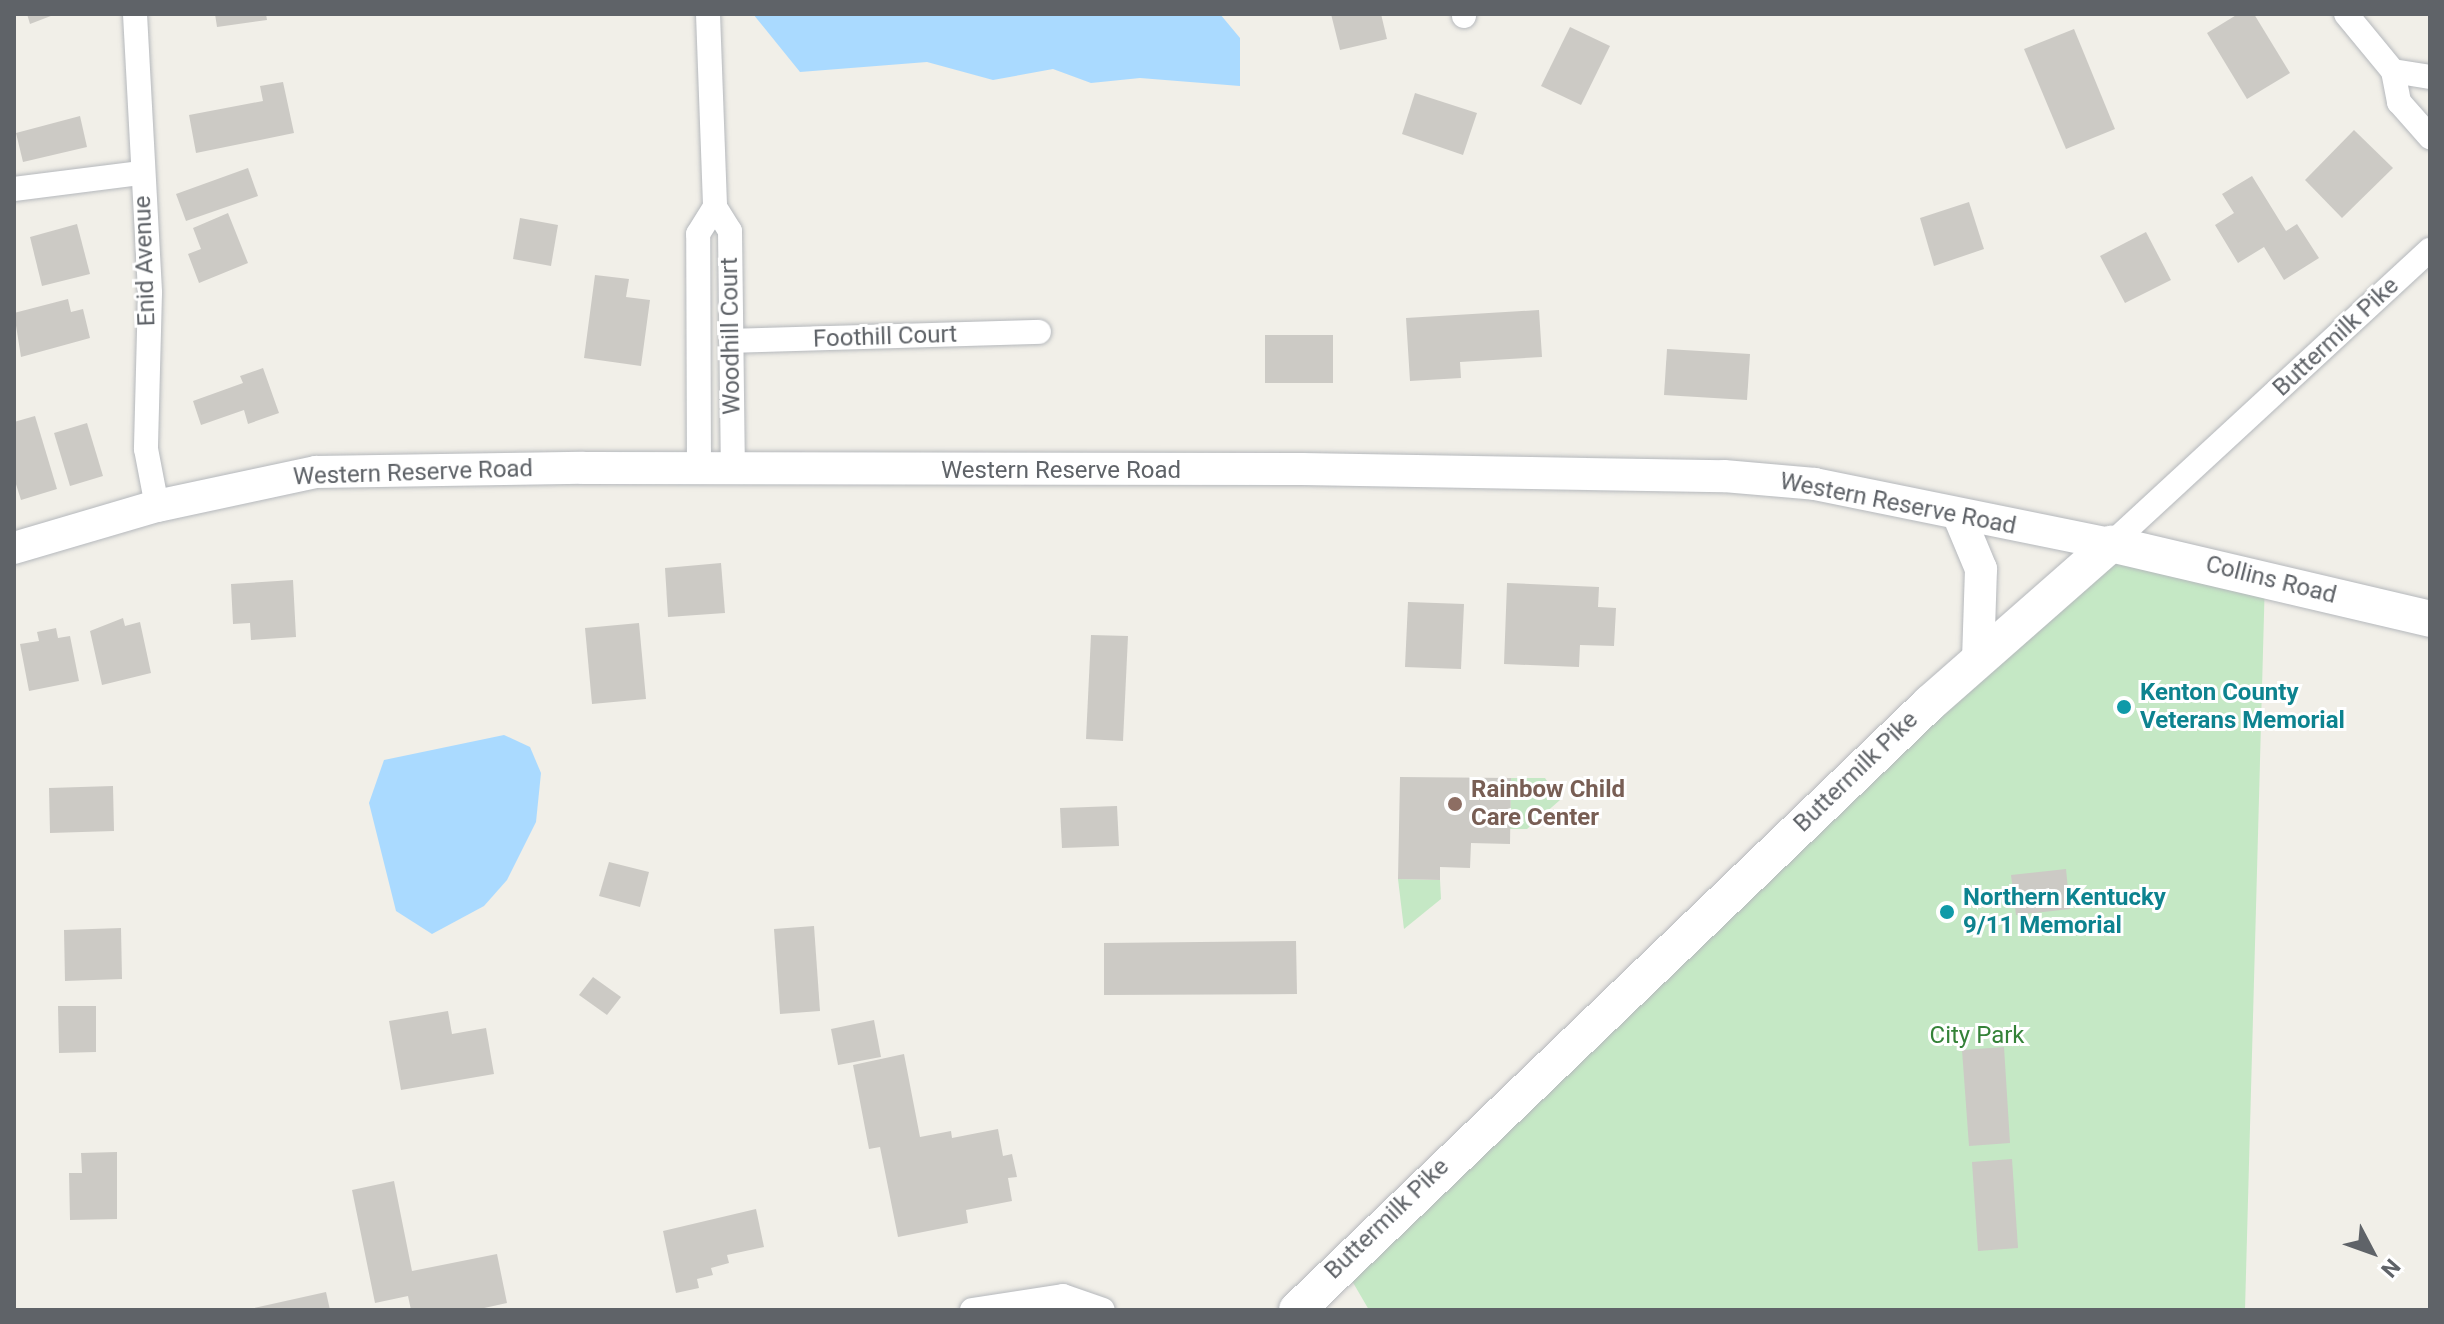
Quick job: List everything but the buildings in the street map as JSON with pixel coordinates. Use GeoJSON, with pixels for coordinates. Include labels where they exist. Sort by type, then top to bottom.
{"type":"FeatureCollection","features":[{"type":"Feature","properties":{"kind":"main road","name":"Collins Road"},"geometry":{"type":"LineString","coordinates":[[2111,544],[2430,619]]}},
{"type":"Feature","properties":{"kind":"main road","name":"Buttermilk Pike"},"geometry":{"type":"LineString","coordinates":[[1297,1310],[1370,1234],[1978,660],[2111,544]]}},
{"type":"Feature","properties":{"kind":"street","name":"Enid Avenue"},"geometry":{"type":"LineString","coordinates":[[135,14],[141,173],[150,293],[146,449],[157,506]]}},
{"type":"Feature","properties":{"kind":"street","name":"Woodhill Court"},"geometry":{"type":"LineString","coordinates":[[708,14],[715,207],[730,231],[733,470]]}},
{"type":"Feature","properties":{"kind":"street"},"geometry":{"type":"LineString","coordinates":[[2346,14],[2393,71],[2399,102],[2430,137]]}},
{"type":"Feature","properties":{"kind":"street"},"geometry":{"type":"LineString","coordinates":[[2393,71],[2430,77]]}},
{"type":"Feature","properties":{"kind":"street"},"geometry":{"type":"LineString","coordinates":[[14,189],[141,173]]}},
{"type":"Feature","properties":{"kind":"street","name":"Woodhill Court"},"geometry":{"type":"LineString","coordinates":[[699,469],[698,234],[715,207]]}},
{"type":"Feature","properties":{"kind":"street","name":"Buttermilk Pike"},"geometry":{"type":"LineString","coordinates":[[2111,544],[2430,250]]}},
{"type":"Feature","properties":{"kind":"street","name":"Foothill Court"},"geometry":{"type":"LineString","coordinates":[[731,341],[1039,332]]}},
{"type":"Feature","properties":{"kind":"street","name":"Western Reserve Road"},"geometry":{"type":"LineString","coordinates":[[14,548],[157,506],[316,472],[699,469],[1302,469],[1724,476],[1815,484],[2111,544]]}},
{"type":"Feature","properties":{"kind":"street"},"geometry":{"type":"LineString","coordinates":[[1958,514],[1981,569],[1978,660]]}},
{"type":"Feature","properties":{"kind":"street"},"geometry":{"type":"LineString","coordinates":[[972,1310],[1042,1296],[1072,1298],[1103,1310]]}},
{"type":"Feature","properties":{"kind":"green space","name":"City Park"},"geometry":{"type":"Polygon","coordinates":[[[2111,544],[2265,578],[2245,1310],[1369,1310],[1341,1262],[2111,544]]]}},
{"type":"Feature","properties":{"kind":"green space"},"geometry":{"type":"Polygon","coordinates":[[[1511,778],[1545,778],[1560,800],[1527,829],[1510,829],[1511,778]]]}},
{"type":"Feature","properties":{"kind":"green space"},"geometry":{"type":"Polygon","coordinates":[[[1398,879],[1440,880],[1441,899],[1404,929],[1398,879]]]}},
{"type":"Feature","properties":{"kind":"water"},"geometry":{"type":"Polygon","coordinates":[[[753,14],[1220,14],[1240,38],[1240,86],[1140,78],[1091,83],[1053,69],[993,80],[927,62],[800,72],[753,14]]]}},
{"type":"Feature","properties":{"kind":"water"},"geometry":{"type":"Polygon","coordinates":[[[504,735],[530,747],[541,773],[536,822],[507,880],[484,906],[432,934],[396,911],[369,803],[384,760],[504,735]]]}},
{"type":"Feature","properties":{"kind":"place","name":"Kenton County Veterans Memorial"},"geometry":{"type":"Point","coordinates":[2124,707]}},
{"type":"Feature","properties":{"kind":"place","name":"Rainbow Child Care Center"},"geometry":{"type":"Point","coordinates":[1455,804]}},
{"type":"Feature","properties":{"kind":"place","name":"Northern Kentucky 9/11 Memorial"},"geometry":{"type":"Point","coordinates":[1947,912]}}]}
